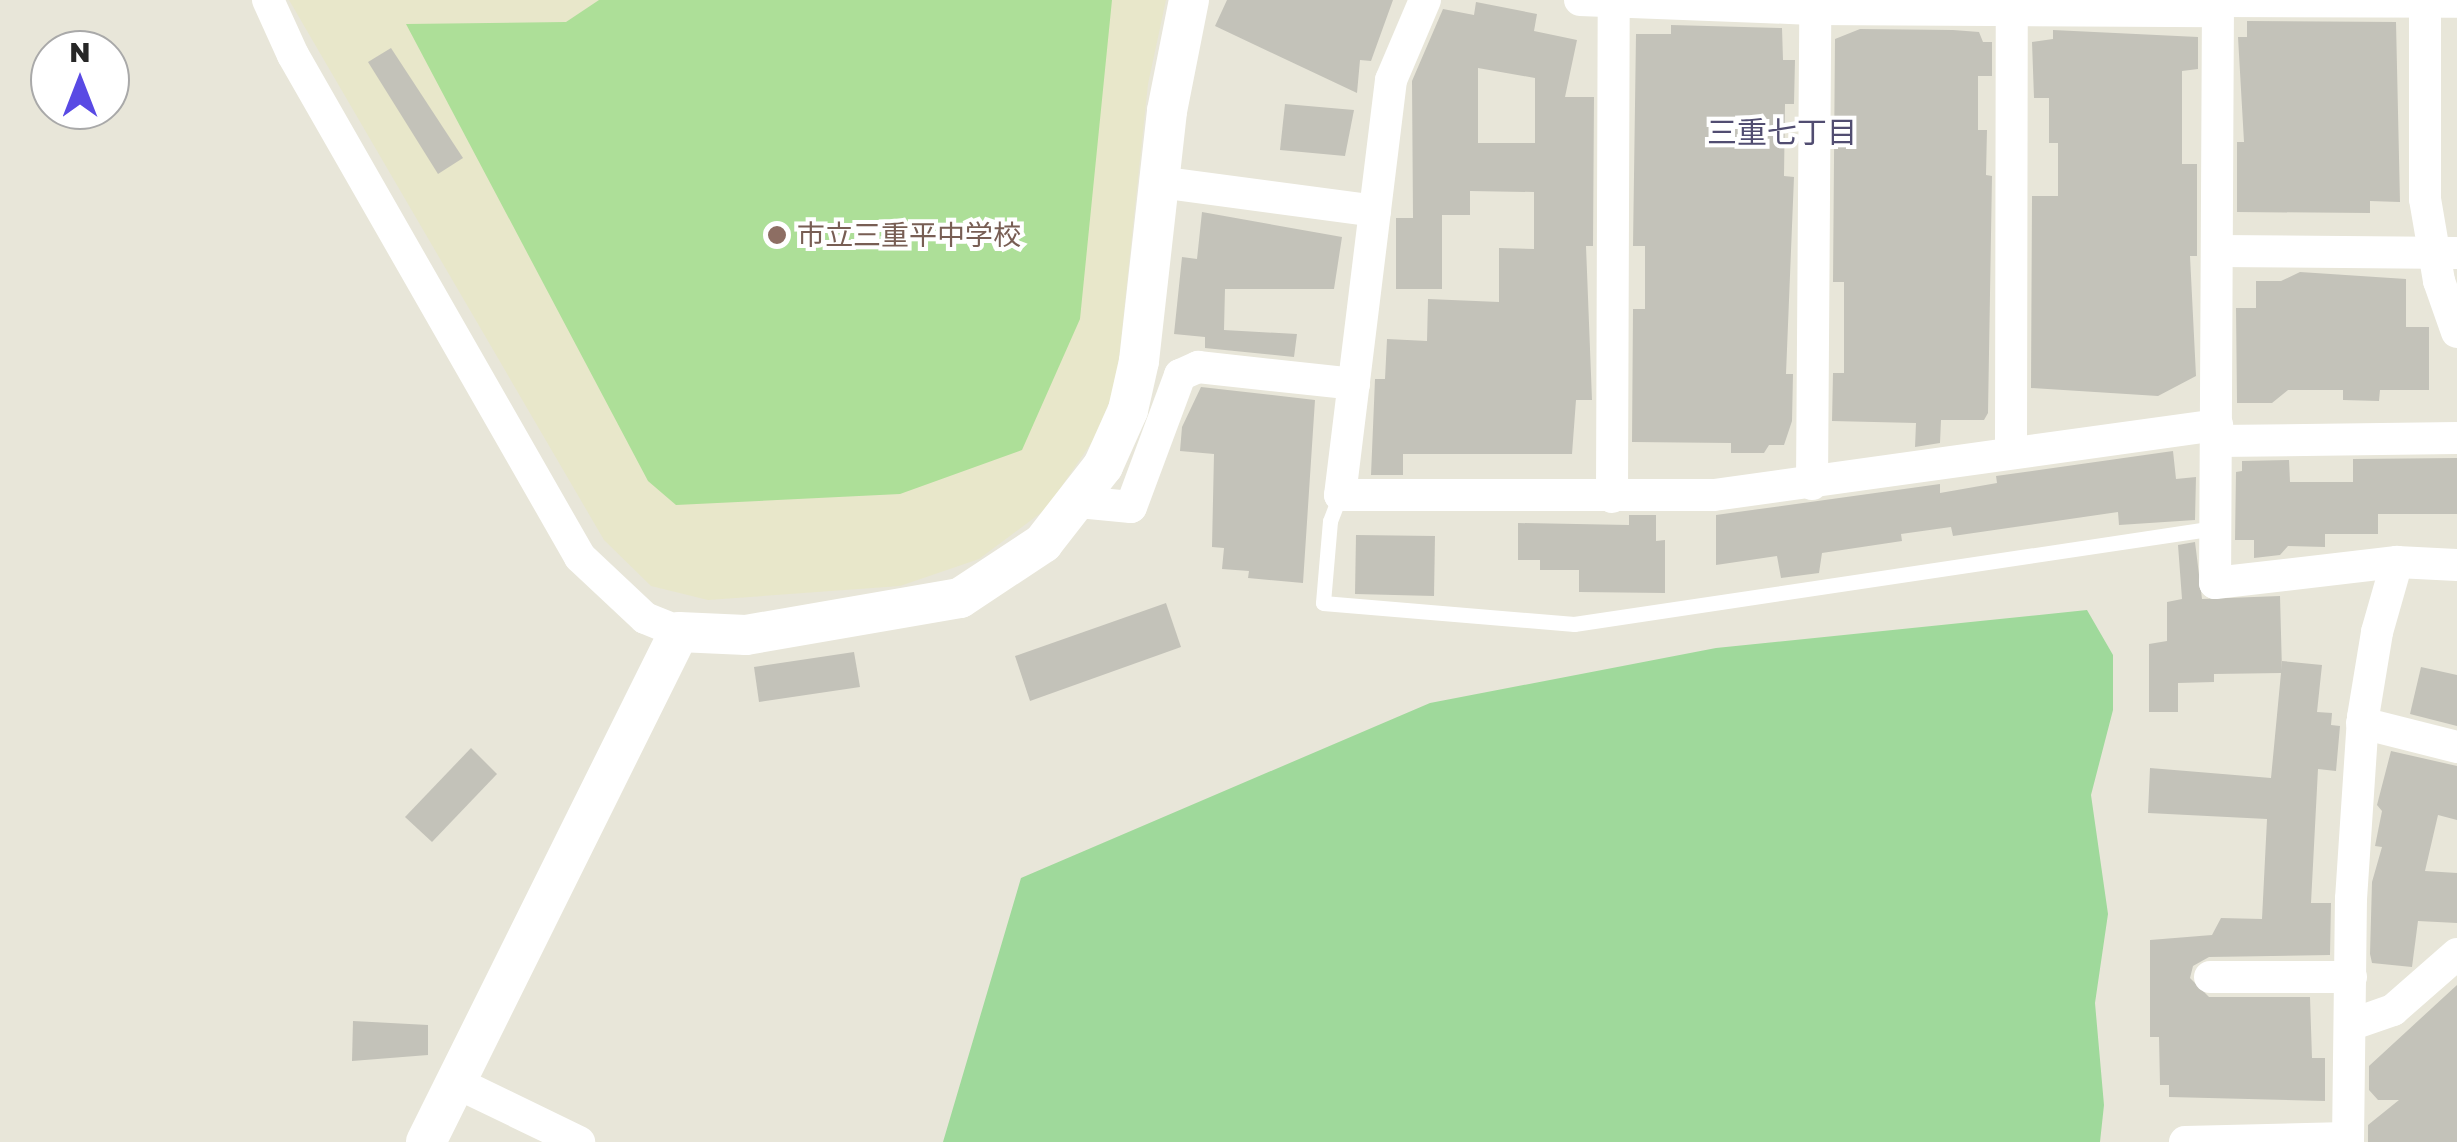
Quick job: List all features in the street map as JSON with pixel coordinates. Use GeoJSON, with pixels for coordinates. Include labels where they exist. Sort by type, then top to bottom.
{"type":"FeatureCollection","features":[{"type":"Feature","properties":{"kind":"street"},"geometry":{"type":"LineString","coordinates":[[268,0],[293,55],[580,558],[645,618],[678,632],[746,634],[960,598],[1018,565],[1078,502],[1128,410],[1189,0]]}},
{"type":"Feature","properties":{"kind":"street"},"geometry":{"type":"LineString","coordinates":[[1426,0],[1390,80],[1340,495],[1612,498],[1812,484],[2011,453],[2218,433],[2457,438]]}},
{"type":"Feature","properties":{"kind":"street"},"geometry":{"type":"LineString","coordinates":[[1580,0],[1614,5],[2012,7],[2436,1],[2426,200],[2445,253],[2457,332]]}},
{"type":"Feature","properties":{"kind":"street"},"geometry":{"type":"LineString","coordinates":[[2218,4],[2215,584],[2397,562],[2457,564]]}},
{"type":"Feature","properties":{"kind":"street"},"geometry":{"type":"LineString","coordinates":[[1612,498],[1614,5]]}},
{"type":"Feature","properties":{"kind":"street"},"geometry":{"type":"LineString","coordinates":[[1812,484],[1814,5]]}},
{"type":"Feature","properties":{"kind":"street"},"geometry":{"type":"LineString","coordinates":[[2011,453],[2012,7]]}},
{"type":"Feature","properties":{"kind":"street"},"geometry":{"type":"LineString","coordinates":[[1159,182],[1374,211]]}},
{"type":"Feature","properties":{"kind":"street"},"geometry":{"type":"LineString","coordinates":[[2218,251],[2445,253]]}},
{"type":"Feature","properties":{"kind":"street"},"geometry":{"type":"LineString","coordinates":[[1078,502],[1131,508],[1180,375],[1198,366],[1354,384]]}},
{"type":"Feature","properties":{"kind":"street"},"geometry":{"type":"LineString","coordinates":[[2185,1142],[2347,1140],[2362,723],[2397,562]]}},
{"type":"Feature","properties":{"kind":"street"},"geometry":{"type":"LineString","coordinates":[[426,1142],[678,632]]}},
{"type":"Feature","properties":{"kind":"street"},"geometry":{"type":"LineString","coordinates":[[2362,723],[2457,747]]}},
{"type":"Feature","properties":{"kind":"street"},"geometry":{"type":"LineString","coordinates":[[2350,1025],[2394,1010],[2457,954]]}},
{"type":"Feature","properties":{"kind":"street"},"geometry":{"type":"LineString","coordinates":[[2210,977],[2350,977]]}},
{"type":"Feature","properties":{"kind":"street"},"geometry":{"type":"LineString","coordinates":[[455,1082],[579,1142]]}},
{"type":"Feature","properties":{"kind":"lane"},"geometry":{"type":"LineString","coordinates":[[1340,495],[1330,521],[1324,604],[1574,624],[2215,528]]}},
{"type":"Feature","properties":{"kind":"shaded area","name":"市立三重平中学校"},"geometry":{"type":"Polygon","coordinates":[[[289,0],[1166,0],[1148,84],[1116,386],[1094,439],[1046,509],[979,559],[900,586],[708,600],[651,586],[604,540],[289,0]]]}},
{"type":"Feature","properties":{"kind":"green space","name":"市立三重平中学校"},"geometry":{"type":"Polygon","coordinates":[[[599,0],[1112,0],[1080,319],[1022,450],[900,494],[676,505],[648,481],[406,24],[566,22],[599,0]]]}},
{"type":"Feature","properties":{"kind":"green space"},"geometry":{"type":"Polygon","coordinates":[[[2087,610],[2113,655],[2113,710],[2091,795],[2108,914],[2095,1003],[2104,1105],[2100,1142],[943,1142],[1021,878],[1430,703],[1716,648],[2087,610]]]}},
{"type":"Feature","properties":{"kind":"building"},"geometry":{"type":"Polygon","coordinates":[[[1227,0],[1393,0],[1371,61],[1360,60],[1357,93],[1215,26],[1227,0]]]}},
{"type":"Feature","properties":{"kind":"building"},"geometry":{"type":"Polygon","coordinates":[[[1476,2],[1537,14],[1534,31],[1577,40],[1565,97],[1594,97],[1593,246],[1586,246],[1592,400],[1576,400],[1572,454],[1403,454],[1403,475],[1371,475],[1375,379],[1385,379],[1387,339],[1427,341],[1428,299],[1499,302],[1499,248],[1534,249],[1534,192],[1470,191],[1470,215],[1442,215],[1442,289],[1396,289],[1396,218],[1413,218],[1412,81],[1443,9],[1474,15],[1476,2]],[[1478,68],[1478,143],[1535,143],[1535,78],[1478,68]]]}},
{"type":"Feature","properties":{"kind":"building"},"geometry":{"type":"Polygon","coordinates":[[[2247,21],[2396,22],[2400,202],[2370,201],[2370,213],[2237,212],[2237,142],[2244,142],[2238,37],[2247,37],[2247,21]]]}},
{"type":"Feature","properties":{"kind":"building"},"geometry":{"type":"Polygon","coordinates":[[[1671,25],[1782,28],[1783,60],[1795,60],[1794,104],[1785,104],[1784,176],[1794,177],[1786,374],[1793,374],[1792,421],[1784,445],[1769,445],[1764,453],[1731,453],[1731,443],[1632,442],[1633,309],[1645,309],[1645,246],[1633,246],[1636,34],[1671,34],[1671,25]]]}},
{"type":"Feature","properties":{"kind":"building"},"geometry":{"type":"Polygon","coordinates":[[[1860,29],[1979,32],[1983,42],[1992,42],[1992,76],[1978,76],[1978,130],[1987,130],[1986,175],[1992,176],[1988,413],[1984,420],[1941,420],[1940,443],[1915,447],[1916,423],[1832,421],[1833,373],[1844,373],[1844,282],[1833,282],[1835,39],[1860,29]]]}},
{"type":"Feature","properties":{"kind":"building"},"geometry":{"type":"Polygon","coordinates":[[[2053,30],[2198,37],[2198,69],[2182,71],[2182,164],[2197,164],[2197,256],[2190,256],[2196,376],[2158,396],[2031,388],[2032,196],[2058,196],[2058,143],[2049,143],[2049,98],[2034,98],[2032,42],[2053,39],[2053,30]]]}},
{"type":"Feature","properties":{"kind":"building"},"geometry":{"type":"Polygon","coordinates":[[[391,48],[463,158],[438,174],[368,62],[391,48]]]}},
{"type":"Feature","properties":{"kind":"building"},"geometry":{"type":"Polygon","coordinates":[[[1285,104],[1354,110],[1345,156],[1280,150],[1285,104]]]}},
{"type":"Feature","properties":{"kind":"building"},"geometry":{"type":"Polygon","coordinates":[[[1202,212],[1342,237],[1334,289],[1225,289],[1224,330],[1297,334],[1294,357],[1205,348],[1205,337],[1174,334],[1182,257],[1197,259],[1202,212]]]}},
{"type":"Feature","properties":{"kind":"building"},"geometry":{"type":"Polygon","coordinates":[[[2300,272],[2406,279],[2406,327],[2429,327],[2429,390],[2380,390],[2379,401],[2343,400],[2343,390],[2288,390],[2272,403],[2237,403],[2236,308],[2256,308],[2256,281],[2281,281],[2300,272]]]}},
{"type":"Feature","properties":{"kind":"building"},"geometry":{"type":"Polygon","coordinates":[[[1201,387],[1315,400],[1303,583],[1248,578],[1249,571],[1222,569],[1224,548],[1212,547],[1214,454],[1180,451],[1182,427],[1201,387]]]}},
{"type":"Feature","properties":{"kind":"building"},"geometry":{"type":"Polygon","coordinates":[[[2173,451],[2176,479],[2196,477],[2195,520],[2119,525],[2118,512],[1953,536],[1951,527],[1901,534],[1902,541],[1822,553],[1819,573],[1781,578],[1777,556],[1716,565],[1716,515],[1940,484],[1940,493],[1997,483],[1996,476],[2173,451]]]}},
{"type":"Feature","properties":{"kind":"building"},"geometry":{"type":"Polygon","coordinates":[[[2457,458],[2457,514],[2378,514],[2378,534],[2325,534],[2325,547],[2288,546],[2280,555],[2254,558],[2254,540],[2235,540],[2236,472],[2242,471],[2242,461],[2289,460],[2290,482],[2353,482],[2353,459],[2457,458]]]}},
{"type":"Feature","properties":{"kind":"building"},"geometry":{"type":"Polygon","coordinates":[[[1629,515],[1656,515],[1656,541],[1665,540],[1665,593],[1579,592],[1579,570],[1540,570],[1540,560],[1518,560],[1518,523],[1629,525],[1629,515]]]}},
{"type":"Feature","properties":{"kind":"building"},"geometry":{"type":"Polygon","coordinates":[[[1356,535],[1435,536],[1434,596],[1355,594],[1356,535]]]}},
{"type":"Feature","properties":{"kind":"building"},"geometry":{"type":"Polygon","coordinates":[[[2195,542],[2202,599],[2280,596],[2282,671],[2282,661],[2322,665],[2317,712],[2332,713],[2331,725],[2340,726],[2336,771],[2318,769],[2311,903],[2331,903],[2330,955],[2209,957],[2193,966],[2190,978],[2209,997],[2310,997],[2312,1058],[2325,1058],[2325,1101],[2169,1097],[2169,1085],[2160,1085],[2159,1037],[2150,1037],[2150,940],[2212,935],[2221,918],[2262,919],[2267,819],[2148,813],[2150,768],[2271,778],[2281,673],[2214,674],[2214,682],[2178,683],[2178,712],[2149,712],[2149,644],[2167,641],[2167,602],[2182,599],[2178,545],[2195,542]]]}},
{"type":"Feature","properties":{"kind":"building"},"geometry":{"type":"Polygon","coordinates":[[[1166,603],[1181,647],[1030,701],[1015,656],[1166,603]]]}},
{"type":"Feature","properties":{"kind":"building"},"geometry":{"type":"Polygon","coordinates":[[[854,652],[860,687],[759,702],[754,667],[854,652]]]}},
{"type":"Feature","properties":{"kind":"building"},"geometry":{"type":"Polygon","coordinates":[[[2421,667],[2457,675],[2457,726],[2410,714],[2421,667]]]}},
{"type":"Feature","properties":{"kind":"building"},"geometry":{"type":"Polygon","coordinates":[[[471,748],[497,774],[432,842],[405,817],[471,748]]]}},
{"type":"Feature","properties":{"kind":"building"},"geometry":{"type":"Polygon","coordinates":[[[2391,751],[2457,766],[2457,820],[2438,815],[2425,871],[2457,873],[2457,923],[2418,921],[2412,967],[2372,963],[2370,954],[2372,882],[2382,847],[2375,846],[2382,811],[2377,805],[2391,751]]]}},
{"type":"Feature","properties":{"kind":"building"},"geometry":{"type":"Polygon","coordinates":[[[2457,985],[2457,1142],[2368,1142],[2368,1125],[2399,1100],[2378,1100],[2369,1090],[2369,1066],[2457,985]]]}},
{"type":"Feature","properties":{"kind":"building"},"geometry":{"type":"Polygon","coordinates":[[[353,1021],[428,1025],[428,1055],[352,1061],[353,1021]]]}},
{"type":"Feature","properties":{"kind":"place","name":"市立三重平中学校"},"geometry":{"type":"Point","coordinates":[777,235]}},
{"type":"Feature","properties":{"kind":"district","name":"三重七丁目"},"geometry":{"type":"Point","coordinates":[1782,132]}}]}
